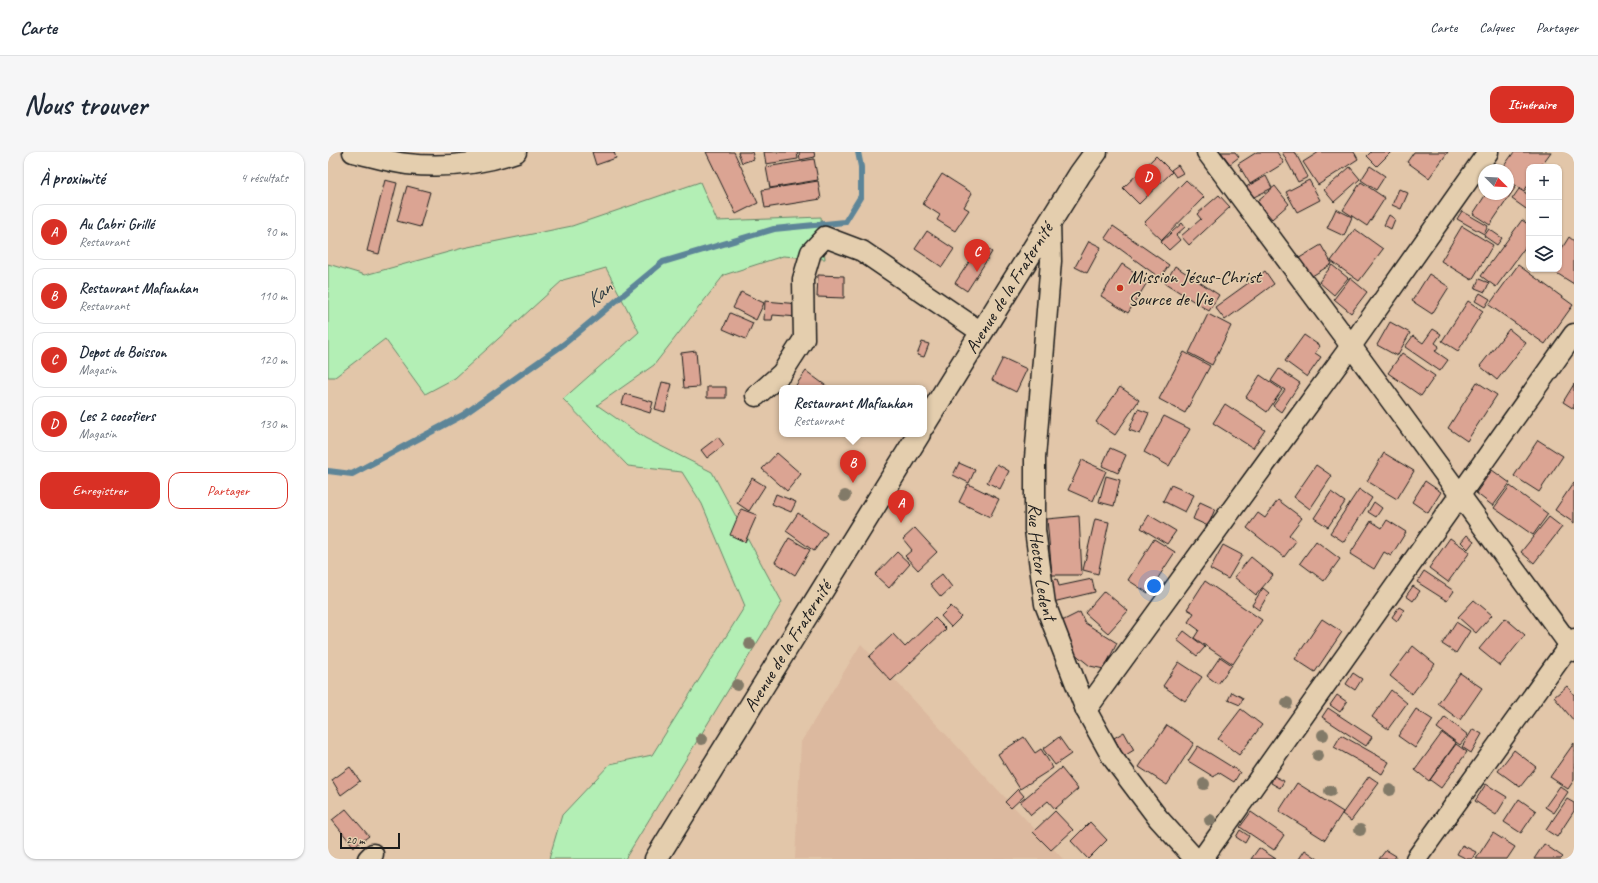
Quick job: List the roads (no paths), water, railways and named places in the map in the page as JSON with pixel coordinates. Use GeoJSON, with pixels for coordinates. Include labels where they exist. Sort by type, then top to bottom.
{"type":"FeatureCollection","features":[{"type":"Feature","properties":{"kind":"street"},"geometry":{"type":"LineString","coordinates":[[353,152],[407,164],[450,166],[505,156],[516,152]]}},
{"type":"Feature","properties":{"kind":"street","name":"Avenue de la Fraternité"},"geometry":{"type":"LineString","coordinates":[[927,420],[1080,174],[1096,152]]}},
{"type":"Feature","properties":{"kind":"street"},"geometry":{"type":"LineString","coordinates":[[1207,152],[1459,494],[1573,645],[1416,859]]}},
{"type":"Feature","properties":{"kind":"street"},"geometry":{"type":"LineString","coordinates":[[1086,710],[1351,346],[1488,152]]}},
{"type":"Feature","properties":{"kind":"street","name":"Rue Hector Ledent"},"geometry":{"type":"LineString","coordinates":[[1050,222],[1051,261],[1035,458],[1035,530],[1045,604],[1086,710],[1112,756],[1158,818],[1195,859]]}},
{"type":"Feature","properties":{"kind":"street"},"geometry":{"type":"LineString","coordinates":[[756,396],[782,373],[804,339],[803,279],[811,252],[826,237],[862,251],[981,332]]}},
{"type":"Feature","properties":{"kind":"street"},"geometry":{"type":"LineString","coordinates":[[1202,859],[1459,494],[1574,334]]}},
{"type":"Feature","properties":{"kind":"street","name":"Avenue de la Fraternité"},"geometry":{"type":"LineString","coordinates":[[656,859],[917,437]]}},
{"type":"Feature","properties":{"kind":"waterway","name":"Kan"},"geometry":{"type":"LineString","coordinates":[[328,471],[352,474],[463,415],[564,344],[663,262],[774,229],[845,222],[861,196],[861,167],[858,152]]}},
{"type":"Feature","properties":{"kind":"place","name":"Les 2 cocotiers"},"geometry":{"type":"Point","coordinates":[1148,197]}},
{"type":"Feature","properties":{"kind":"place","name":"Depot de Boisson"},"geometry":{"type":"Point","coordinates":[977,272]}},
{"type":"Feature","properties":{"kind":"place","name":"Mission Jésus-Christ Source de Vie"},"geometry":{"type":"Point","coordinates":[1120,288]}},
{"type":"Feature","properties":{"kind":"place","name":"Restaurant Mafiankan"},"geometry":{"type":"Point","coordinates":[853,483]}},
{"type":"Feature","properties":{"kind":"place","name":"Au Cabri Grillé"},"geometry":{"type":"Point","coordinates":[901,523]}}]}
